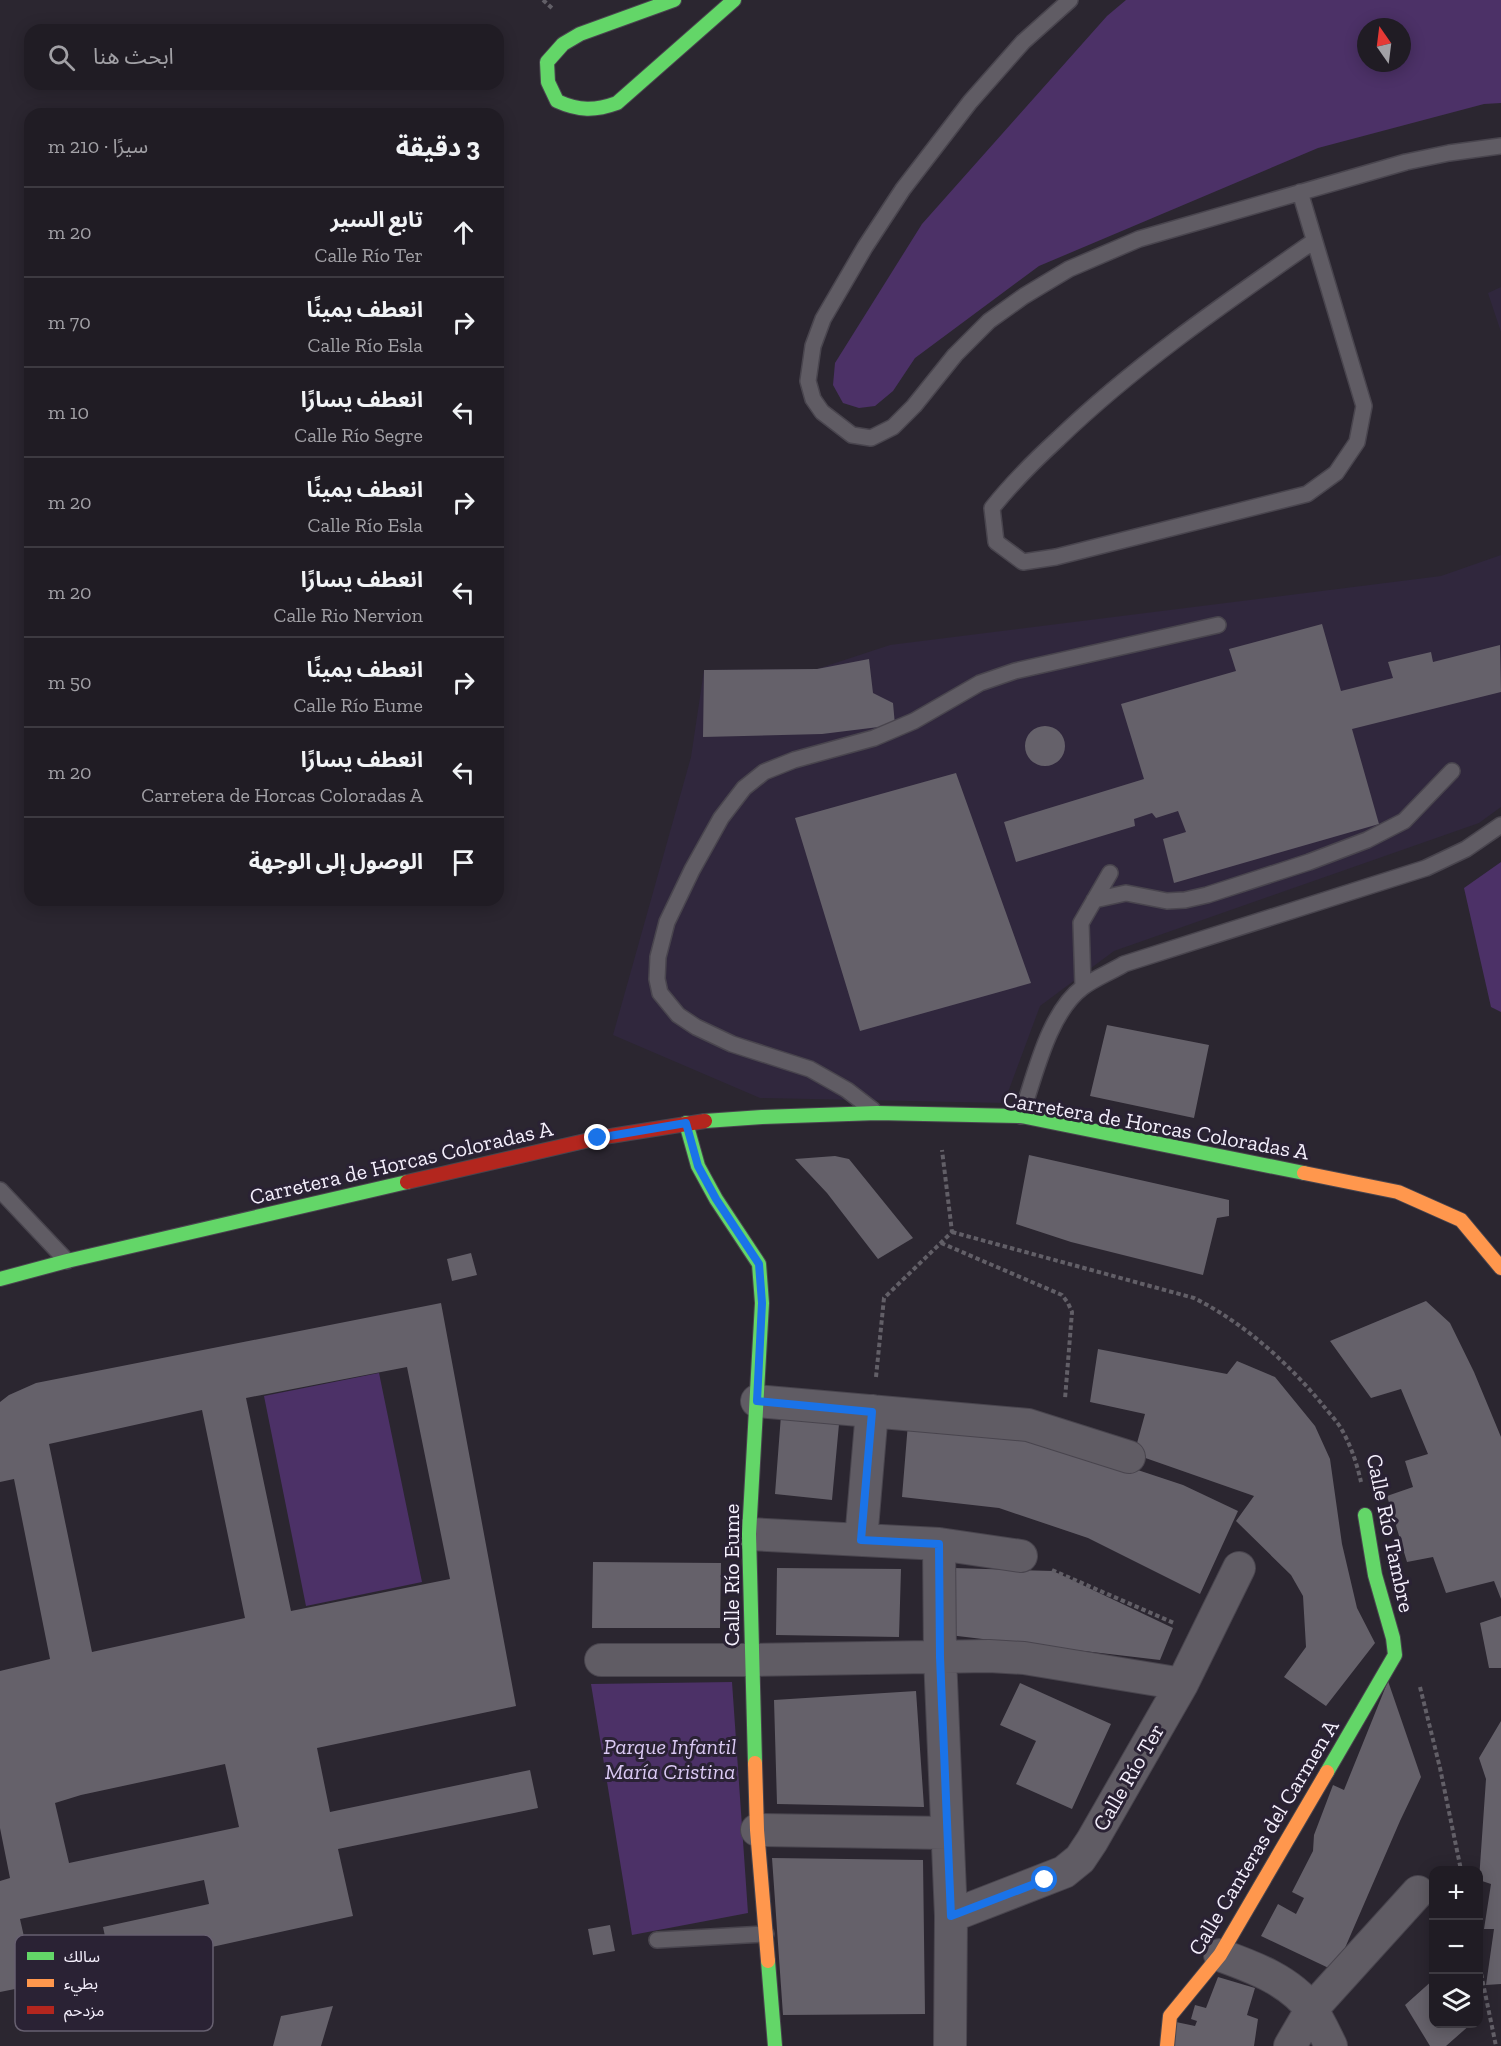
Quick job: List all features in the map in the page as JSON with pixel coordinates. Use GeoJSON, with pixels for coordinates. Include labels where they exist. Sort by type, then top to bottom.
{"type":"FeatureCollection","features":[{"type":"Feature","properties":{"kind":"street"},"geometry":{"type":"LineString","coordinates":[[674,0],[580,34],[562,44],[547,62],[548,81],[557,101],[576,110],[586,111],[596,111],[617,103],[734,0]]}},
{"type":"Feature","properties":{"kind":"street","name":"Carretera de Horcas Coloradas A"},"geometry":{"type":"LineString","coordinates":[[0,1279],[67,1261],[598,1138],[686,1123],[762,1117],[877,1113],[1021,1116],[1398,1192],[1461,1220],[1501,1268]]}},
{"type":"Feature","properties":{"kind":"street","name":"Calle Río Eume"},"geometry":{"type":"LineString","coordinates":[[686,1123],[698,1166],[716,1199],[759,1264],[762,1303],[749,1534],[758,1830],[775,2046]]}},
{"type":"Feature","properties":{"kind":"street"},"geometry":{"type":"LineString","coordinates":[[757,1401],[1028,1425],[1129,1457]]}},
{"type":"Feature","properties":{"kind":"street"},"geometry":{"type":"LineString","coordinates":[[861,1540],[872,1412]]}},
{"type":"Feature","properties":{"kind":"street","name":"Calle Río Tambre"},"geometry":{"type":"LineString","coordinates":[[1365,1515],[1376,1582],[1396,1648]]}},
{"type":"Feature","properties":{"kind":"street"},"geometry":{"type":"LineString","coordinates":[[749,1534],[939,1544],[1021,1556]]}},
{"type":"Feature","properties":{"kind":"street"},"geometry":{"type":"LineString","coordinates":[[939,1544],[940,1657],[951,1916],[950,2046]]}},
{"type":"Feature","properties":{"kind":"street","name":"Calle Río Ter"},"geometry":{"type":"LineString","coordinates":[[951,1916],[1055,1876],[1080,1859],[1092,1842],[1182,1684],[1239,1568]]}},
{"type":"Feature","properties":{"kind":"street","name":"Calle Canteras del Carmen A"},"geometry":{"type":"LineString","coordinates":[[1167,2046],[1170,2016],[1220,1955],[1392,1662],[1396,1648]]}},
{"type":"Feature","properties":{"kind":"street"},"geometry":{"type":"LineString","coordinates":[[602,1660],[989,1656],[1024,1658],[1182,1684]]}},
{"type":"Feature","properties":{"kind":"street"},"geometry":{"type":"LineString","coordinates":[[758,1830],[946,1833]]}},
{"type":"Feature","properties":{"kind":"street"},"geometry":{"type":"LineString","coordinates":[[1290,2046],[1311,2010],[1418,1892]]}},
{"type":"Feature","properties":{"kind":"street"},"geometry":{"type":"LineString","coordinates":[[1220,1955],[1252,1967],[1274,1978],[1294,1992],[1311,2010],[1331,2046]]}},
{"type":"Feature","properties":{"kind":"lane"},"geometry":{"type":"LineString","coordinates":[[1070,0],[1023,42],[970,102],[903,189],[823,319],[813,346],[808,381],[813,399],[822,412],[852,435],[871,438],[893,427],[914,406],[955,355],[989,321],[1024,296],[1069,269],[1138,239],[1300,192],[1406,162],[1501,146]]}},
{"type":"Feature","properties":{"kind":"lane"},"geometry":{"type":"LineString","coordinates":[[1300,192],[1364,406],[1357,442],[1336,473],[1306,494],[1056,557],[1023,562],[996,542],[992,508],[1013,482],[1087,411],[1166,345],[1314,241]]}},
{"type":"Feature","properties":{"kind":"lane"},"geometry":{"type":"LineString","coordinates":[[877,1113],[847,1089],[810,1070],[732,1044],[696,1027],[678,1015],[660,993],[657,979],[658,957],[667,922],[692,870],[722,818],[744,788],[764,772],[794,760],[874,738],[914,721],[980,683],[1015,671],[1218,625]]}},
{"type":"Feature","properties":{"kind":"lane"},"geometry":{"type":"LineString","coordinates":[[1094,900],[1126,893],[1167,901],[1185,900],[1310,862],[1367,840],[1404,821],[1452,771]]}},
{"type":"Feature","properties":{"kind":"lane"},"geometry":{"type":"LineString","coordinates":[[1021,1116],[1052,1028],[1064,1006],[1083,987],[1124,964],[1426,868],[1466,849],[1501,825]]}},
{"type":"Feature","properties":{"kind":"lane"},"geometry":{"type":"LineString","coordinates":[[1083,987],[1081,923],[1110,873]]}},
{"type":"Feature","properties":{"kind":"lane"},"geometry":{"type":"LineString","coordinates":[[0,1190],[67,1261]]}},
{"type":"Feature","properties":{"kind":"lane"},"geometry":{"type":"LineString","coordinates":[[657,1940],[766,1934]]}},
{"type":"Feature","properties":{"kind":"path"},"geometry":{"type":"LineString","coordinates":[[872,1412],[884,1298],[952,1232],[938,1114]]}},
{"type":"Feature","properties":{"kind":"path","name":"Calle Río Tambre"},"geometry":{"type":"LineString","coordinates":[[952,1232],[1194,1298],[1220,1311],[1252,1335],[1302,1380],[1341,1428],[1357,1462],[1365,1515]]}},
{"type":"Feature","properties":{"kind":"path"},"geometry":{"type":"LineString","coordinates":[[940,1243],[1062,1295],[1068,1303],[1072,1312],[1062,1436]]}},
{"type":"Feature","properties":{"kind":"path"},"geometry":{"type":"LineString","coordinates":[[1021,1556],[1205,1636]]}},
{"type":"Feature","properties":{"kind":"path","name":"Calle Río Tambre"},"geometry":{"type":"LineString","coordinates":[[1396,1648],[1419,1686],[1440,1768],[1460,1866]]}},
{"type":"Feature","properties":{"kind":"path"},"geometry":{"type":"LineString","coordinates":[[1482,1974],[1496,2046]]}},
{"type":"Feature","properties":{"kind":"shaded area"},"geometry":{"type":"Polygon","coordinates":[[[1501,287],[1501,332],[1488,293],[1501,287]]]}},
{"type":"Feature","properties":{"kind":"shaded area"},"geometry":{"type":"Polygon","coordinates":[[[1501,555],[1501,807],[1479,823],[1114,951],[1040,1006],[1004,1103],[760,1098],[613,1035],[691,757],[704,670],[817,669],[890,645],[1441,576],[1501,555]]]}},
{"type":"Feature","properties":{"kind":"green space"},"geometry":{"type":"Polygon","coordinates":[[[1126,0],[1501,0],[1501,103],[1484,104],[1318,148],[1039,266],[915,358],[893,391],[875,406],[859,408],[843,403],[833,385],[835,363],[922,224],[1107,16],[1126,0]]]}},
{"type":"Feature","properties":{"kind":"green space"},"geometry":{"type":"Polygon","coordinates":[[[1501,862],[1501,1012],[1491,1007],[1464,888],[1501,862]]]}},
{"type":"Feature","properties":{"kind":"green space"},"geometry":{"type":"Polygon","coordinates":[[[379,1373],[422,1582],[306,1606],[264,1396],[379,1373]]]}},
{"type":"Feature","properties":{"kind":"green space","name":"Parque Infantil María Cristina"},"geometry":{"type":"Polygon","coordinates":[[[732,1682],[748,1913],[632,1935],[591,1684],[732,1682]]]}},
{"type":"Feature","properties":{"kind":"building"},"geometry":{"type":"Polygon","coordinates":[[[1322,624],[1341,691],[1393,678],[1388,662],[1431,652],[1433,662],[1500,645],[1501,692],[1352,729],[1379,824],[1174,883],[1163,839],[1186,832],[1178,811],[1156,818],[1152,813],[1134,819],[1135,826],[1016,862],[1004,822],[1144,779],[1121,704],[1236,671],[1229,649],[1322,624]]]}},
{"type":"Feature","properties":{"kind":"building"},"geometry":{"type":"Polygon","coordinates":[[[869,659],[873,693],[893,703],[895,725],[822,734],[703,737],[704,670],[817,669],[869,659]]]}},
{"type":"Feature","properties":{"kind":"building"},"geometry":{"type":"Polygon","coordinates":[[[1045,726],[1059,732],[1065,746],[1059,760],[1045,766],[1031,760],[1025,746],[1031,732],[1045,726]]]}},
{"type":"Feature","properties":{"kind":"building"},"geometry":{"type":"Polygon","coordinates":[[[956,773],[1031,983],[860,1031],[795,818],[956,773]]]}},
{"type":"Feature","properties":{"kind":"building"},"geometry":{"type":"Polygon","coordinates":[[[1107,1025],[1209,1045],[1194,1118],[1090,1096],[1107,1025]]]}},
{"type":"Feature","properties":{"kind":"building"},"geometry":{"type":"Polygon","coordinates":[[[1029,1155],[1229,1200],[1229,1216],[1217,1218],[1203,1275],[1071,1242],[1016,1224],[1029,1155]]]}},
{"type":"Feature","properties":{"kind":"building"},"geometry":{"type":"Polygon","coordinates":[[[835,1156],[849,1159],[913,1238],[878,1259],[827,1193],[795,1159],[835,1156]]]}},
{"type":"Feature","properties":{"kind":"building"},"geometry":{"type":"Polygon","coordinates":[[[471,1253],[477,1275],[452,1281],[447,1259],[471,1253]]]}},
{"type":"Feature","properties":{"kind":"building"},"geometry":{"type":"Polygon","coordinates":[[[1426,1301],[1450,1323],[1474,1372],[1501,1437],[1501,1599],[1494,1581],[1446,1593],[1433,1557],[1407,1562],[1387,1496],[1413,1487],[1405,1461],[1428,1454],[1401,1389],[1371,1398],[1330,1341],[1426,1301]]]}},
{"type":"Feature","properties":{"kind":"building"},"geometry":{"type":"Polygon","coordinates":[[[441,1303],[516,1706],[317,1748],[330,1812],[530,1770],[538,1808],[338,1849],[353,1916],[213,1947],[213,1935],[105,1935],[103,1927],[209,1904],[204,1880],[20,1919],[24,1935],[15,1935],[15,1989],[0,1992],[0,1881],[10,1878],[0,1828],[0,1671],[50,1659],[14,1479],[0,1482],[0,1402],[9,1395],[36,1383],[441,1303]],[[407,1367],[246,1398],[291,1611],[450,1579],[407,1367]],[[202,1410],[49,1444],[92,1652],[245,1618],[202,1410]],[[225,1764],[81,1795],[55,1803],[69,1863],[239,1827],[225,1764]]]}},
{"type":"Feature","properties":{"kind":"building"},"geometry":{"type":"Polygon","coordinates":[[[1098,1349],[1227,1374],[1237,1361],[1275,1377],[1315,1426],[1330,1459],[1342,1544],[1357,1608],[1375,1643],[1326,1706],[1284,1677],[1306,1647],[1303,1596],[1291,1575],[1236,1521],[1254,1496],[1134,1454],[1145,1414],[1090,1402],[1098,1349]]]}},
{"type":"Feature","properties":{"kind":"building"},"geometry":{"type":"Polygon","coordinates":[[[781,1415],[839,1424],[832,1500],[775,1494],[781,1415]]]}},
{"type":"Feature","properties":{"kind":"building"},"geometry":{"type":"Polygon","coordinates":[[[908,1423],[1017,1430],[1183,1485],[1238,1511],[1200,1594],[1088,1538],[999,1508],[902,1497],[908,1423]]]}},
{"type":"Feature","properties":{"kind":"building"},"geometry":{"type":"Polygon","coordinates":[[[593,1562],[721,1563],[720,1628],[592,1628],[593,1562]]]}},
{"type":"Feature","properties":{"kind":"building"},"geometry":{"type":"Polygon","coordinates":[[[777,1568],[901,1569],[899,1637],[776,1635],[777,1568]]]}},
{"type":"Feature","properties":{"kind":"building"},"geometry":{"type":"Polygon","coordinates":[[[954,1568],[1053,1571],[1173,1628],[1160,1660],[949,1635],[954,1568]]]}},
{"type":"Feature","properties":{"kind":"building"},"geometry":{"type":"Polygon","coordinates":[[[1501,1616],[1501,1668],[1489,1668],[1480,1623],[1501,1616]]]}},
{"type":"Feature","properties":{"kind":"building"},"geometry":{"type":"Polygon","coordinates":[[[1388,1681],[1421,1777],[1335,1971],[1261,1936],[1278,1904],[1296,1914],[1304,1898],[1292,1892],[1313,1851],[1314,1835],[1333,1785],[1344,1790],[1388,1681]]]}},
{"type":"Feature","properties":{"kind":"building"},"geometry":{"type":"Polygon","coordinates":[[[1020,1683],[1111,1724],[1072,1809],[1016,1784],[1036,1741],[1000,1725],[1020,1683]]]}},
{"type":"Feature","properties":{"kind":"building"},"geometry":{"type":"Polygon","coordinates":[[[916,1691],[924,1807],[777,1804],[774,1700],[916,1691]]]}},
{"type":"Feature","properties":{"kind":"building"},"geometry":{"type":"Polygon","coordinates":[[[1501,1721],[1501,1984],[1486,1985],[1494,1929],[1484,1929],[1491,1884],[1483,1881],[1483,1866],[1480,1866],[1486,1779],[1479,1758],[1501,1721]]]}},
{"type":"Feature","properties":{"kind":"building"},"geometry":{"type":"Polygon","coordinates":[[[772,1858],[923,1860],[925,2014],[783,2015],[772,1858]]]}},
{"type":"Feature","properties":{"kind":"building"},"geometry":{"type":"Polygon","coordinates":[[[610,1925],[615,1951],[593,1955],[588,1929],[610,1925]]]}},
{"type":"Feature","properties":{"kind":"building"},"geometry":{"type":"Polygon","coordinates":[[[1218,1977],[1255,1988],[1247,2015],[1258,2019],[1254,2046],[1174,2046],[1176,2022],[1195,2026],[1197,2021],[1191,2019],[1195,2005],[1206,2008],[1218,1977]]]}},
{"type":"Feature","properties":{"kind":"building"},"geometry":{"type":"Polygon","coordinates":[[[1429,1983],[1429,2028],[1466,2028],[1446,2046],[1430,2046],[1405,2005],[1429,1983]]]}},
{"type":"Feature","properties":{"kind":"building"},"geometry":{"type":"Polygon","coordinates":[[[333,2006],[321,2046],[273,2046],[281,2016],[333,2006]]]}},
{"type":"Feature","properties":{"kind":"traffic: fast"},"geometry":{"type":"LineString","coordinates":[[674,0],[580,34],[563,44],[547,62],[548,82],[557,101],[587,109],[617,103],[734,0]]}},
{"type":"Feature","properties":{"kind":"traffic: fast"},"geometry":{"type":"LineString","coordinates":[[705,1121],[877,1113],[1021,1116],[1304,1173]]}},
{"type":"Feature","properties":{"kind":"traffic: fast"},"geometry":{"type":"LineString","coordinates":[[686,1123],[698,1166],[716,1199],[759,1264],[762,1303],[749,1534],[755,1763]]}},
{"type":"Feature","properties":{"kind":"traffic: fast"},"geometry":{"type":"LineString","coordinates":[[0,1279],[67,1261],[407,1182]]}},
{"type":"Feature","properties":{"kind":"traffic: fast"},"geometry":{"type":"LineString","coordinates":[[1327,1772],[1395,1655],[1393,1638],[1375,1575],[1365,1515]]}},
{"type":"Feature","properties":{"kind":"traffic: fast"},"geometry":{"type":"LineString","coordinates":[[768,1961],[775,2046]]}},
{"type":"Feature","properties":{"kind":"traffic: slow"},"geometry":{"type":"LineString","coordinates":[[1304,1173],[1398,1192],[1461,1220],[1501,1268]]}},
{"type":"Feature","properties":{"kind":"traffic: slow"},"geometry":{"type":"LineString","coordinates":[[755,1763],[757,1830],[768,1961]]}},
{"type":"Feature","properties":{"kind":"traffic: slow"},"geometry":{"type":"LineString","coordinates":[[1167,2046],[1170,2016],[1220,1955],[1327,1772]]}},
{"type":"Feature","properties":{"kind":"traffic: jam"},"geometry":{"type":"LineString","coordinates":[[407,1182],[598,1138],[705,1121]]}},
{"type":"Feature","properties":{"kind":"route"},"geometry":{"type":"LineString","coordinates":[[598,1138],[686,1123],[698,1166],[716,1199],[759,1264],[762,1303],[757,1401],[872,1412],[861,1540],[939,1544],[940,1657],[951,1916],[1045,1880]]}}]}
